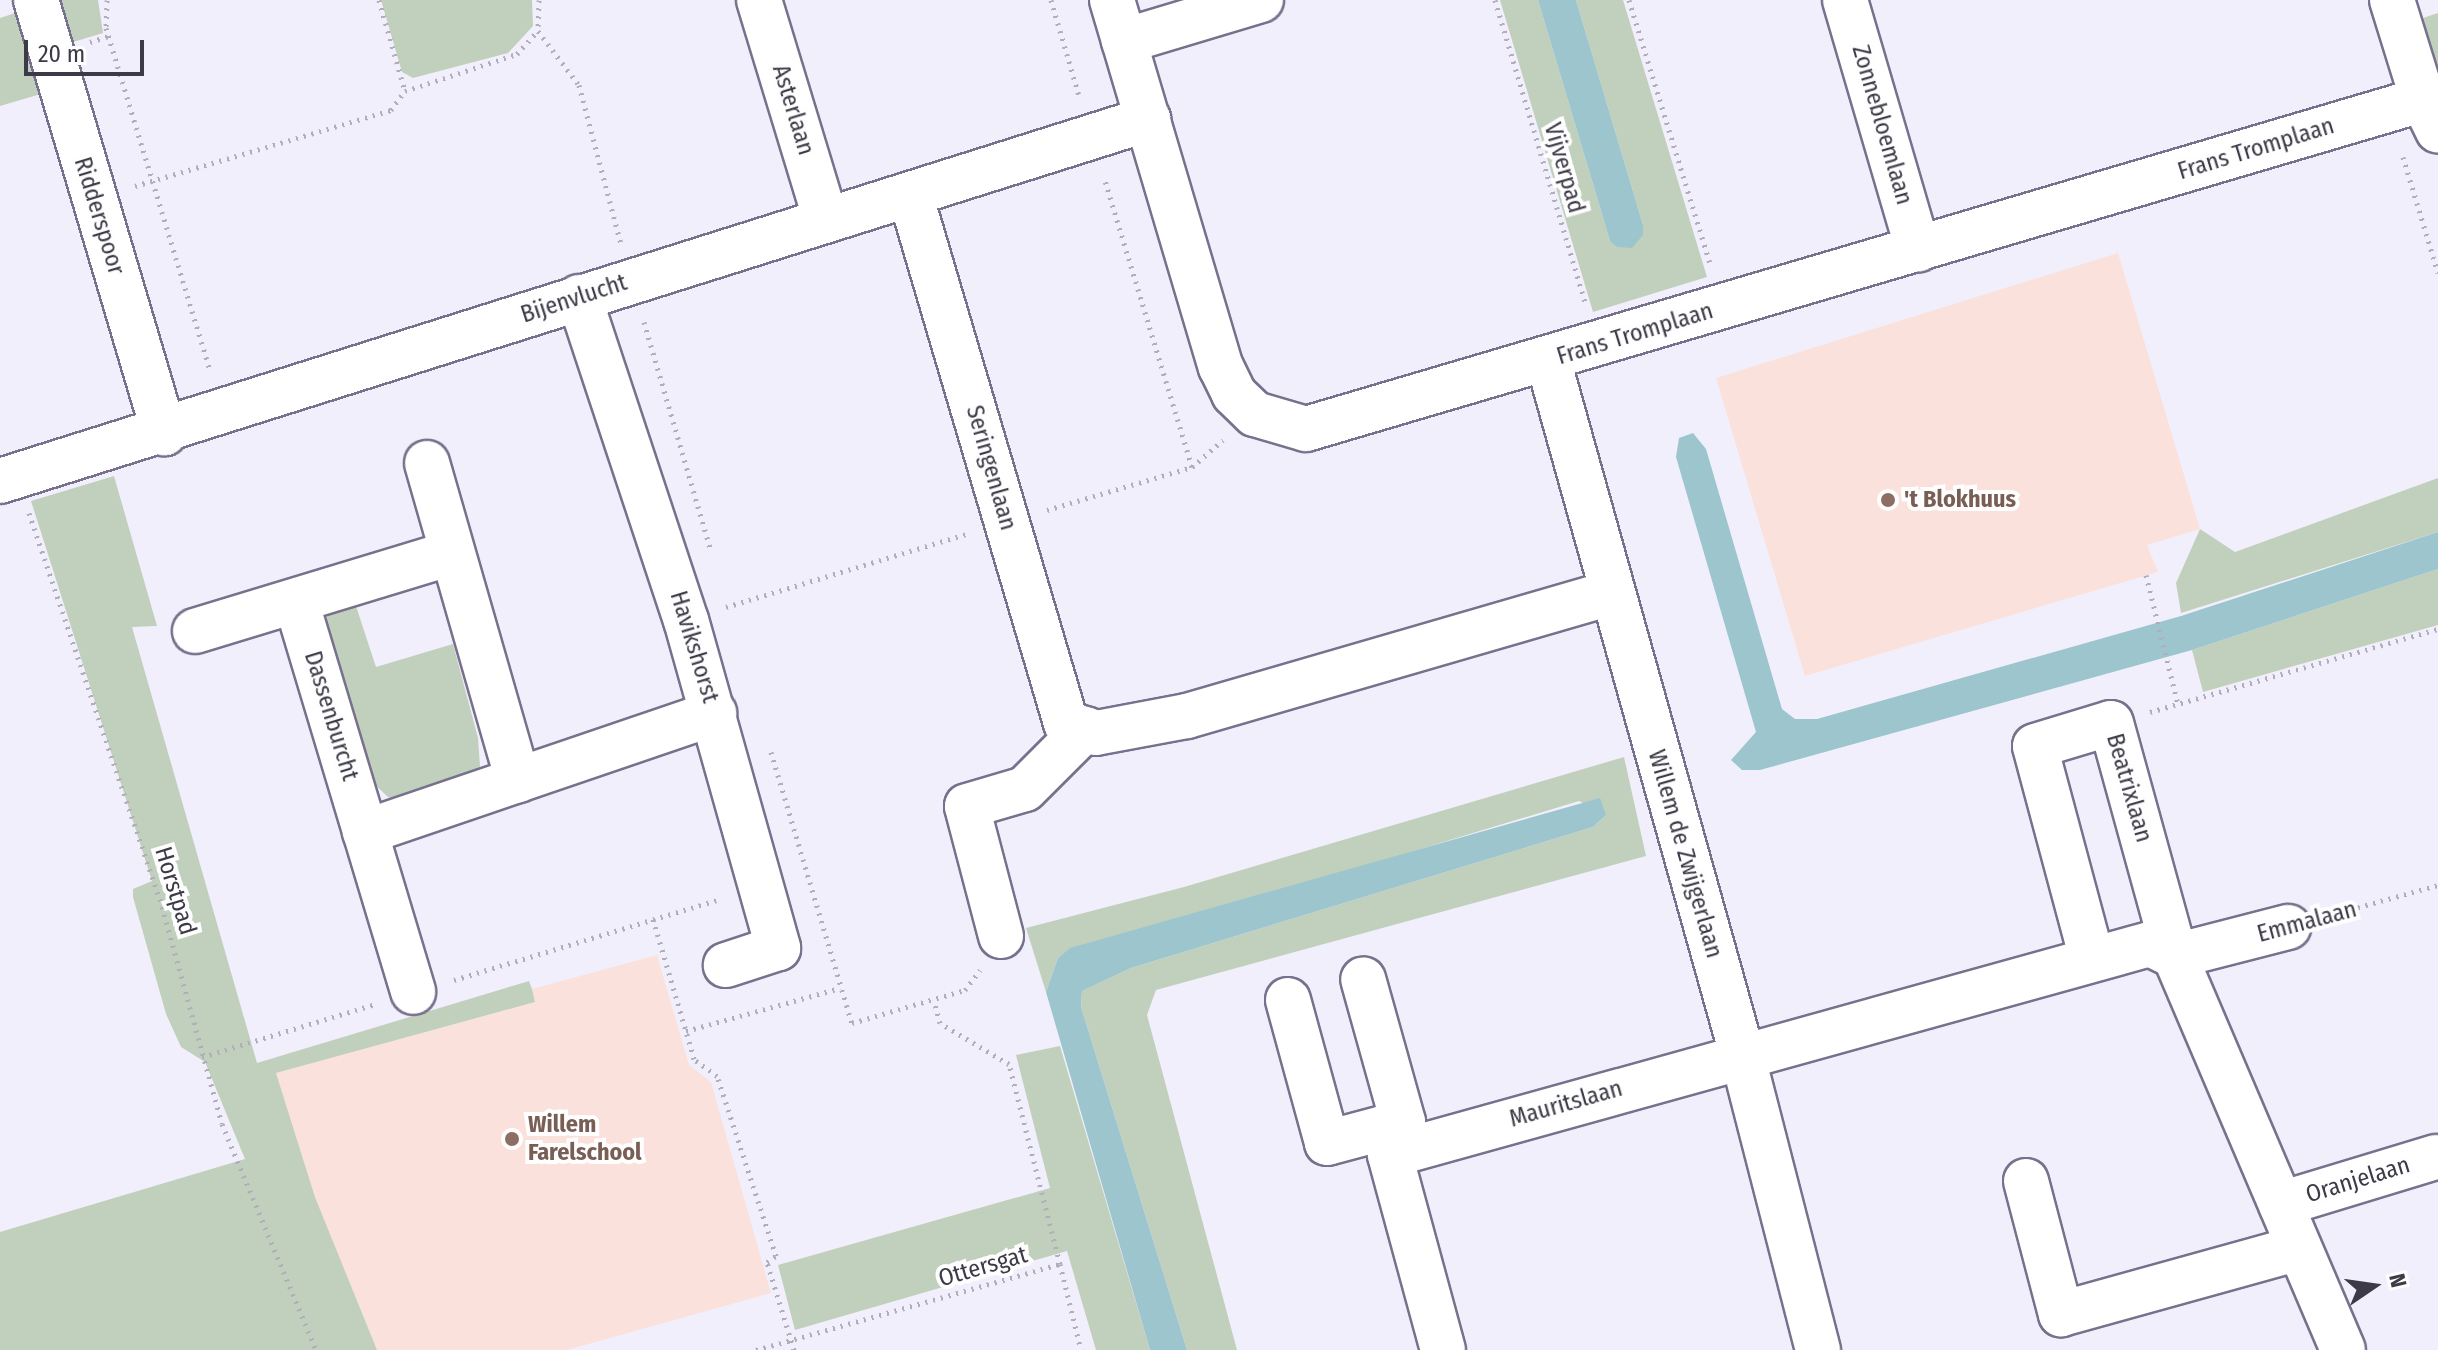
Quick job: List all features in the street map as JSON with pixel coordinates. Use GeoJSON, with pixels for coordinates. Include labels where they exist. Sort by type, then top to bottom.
{"type":"FeatureCollection","features":[{"type":"Feature","properties":{"kind":"street","name":"Ridderspoor"},"geometry":{"type":"LineString","coordinates":[[36,0],[164,433]]}},
{"type":"Feature","properties":{"kind":"street","name":"Asterlaan"},"geometry":{"type":"LineString","coordinates":[[759,0],[826,220]]}},
{"type":"Feature","properties":{"kind":"street","name":"Frans Tromplaan"},"geometry":{"type":"LineString","coordinates":[[1112,0],[1221,367],[1234,394],[1255,414],[1306,429],[1333,424],[1918,250],[2422,109]]}},
{"type":"Feature","properties":{"kind":"street"},"geometry":{"type":"LineString","coordinates":[[1124,41],[1261,0]]}},
{"type":"Feature","properties":{"kind":"street","name":"Zonnebloemlaan"},"geometry":{"type":"LineString","coordinates":[[1845,0],[1918,250]]}},
{"type":"Feature","properties":{"kind":"street"},"geometry":{"type":"LineString","coordinates":[[2392,0],[2422,109]]}},
{"type":"Feature","properties":{"kind":"street","name":"Bijenvlucht"},"geometry":{"type":"LineString","coordinates":[[8,479],[164,433],[579,297],[1148,119]]}},
{"type":"Feature","properties":{"kind":"street","name":"Seringenlaan"},"geometry":{"type":"LineString","coordinates":[[910,194],[1066,723],[1085,729]]}},
{"type":"Feature","properties":{"kind":"street","name":"Havikshorst"},"geometry":{"type":"LineString","coordinates":[[579,297],[686,620],[778,948],[726,965]]}},
{"type":"Feature","properties":{"kind":"street","name":"Willem de Zwijgerlaan"},"geometry":{"type":"LineString","coordinates":[[1548,360],[1742,1054],[1818,1350]]}},
{"type":"Feature","properties":{"kind":"street"},"geometry":{"type":"LineString","coordinates":[[427,463],[449,554],[518,780]]}},
{"type":"Feature","properties":{"kind":"street"},"geometry":{"type":"LineString","coordinates":[[195,631],[449,554]]}},
{"type":"Feature","properties":{"kind":"street"},"geometry":{"type":"LineString","coordinates":[[1001,936],[967,806],[1025,789],[1085,729],[1096,733],[1187,716],[1611,593]]}},
{"type":"Feature","properties":{"kind":"street","name":"Dassenburcht"},"geometry":{"type":"LineString","coordinates":[[296,601],[413,992]]}},
{"type":"Feature","properties":{"kind":"street"},"geometry":{"type":"LineString","coordinates":[[365,832],[714,713]]}},
{"type":"Feature","properties":{"kind":"street","name":"Beatrixlaan"},"geometry":{"type":"LineString","coordinates":[[2092,959],[2035,746],[2111,723],[2175,956],[2343,1350]]}},
{"type":"Feature","properties":{"kind":"street","name":"Emmalaan"},"geometry":{"type":"LineString","coordinates":[[2175,956],[2288,927]]}},
{"type":"Feature","properties":{"kind":"street"},"geometry":{"type":"LineString","coordinates":[[1742,1054],[2150,944],[2175,956]]}},
{"type":"Feature","properties":{"kind":"street"},"geometry":{"type":"LineString","coordinates":[[1363,979],[1403,1122],[1386,1142],[1443,1350]]}},
{"type":"Feature","properties":{"kind":"street","name":"Mauritslaan"},"geometry":{"type":"LineString","coordinates":[[1288,1000],[1327,1143],[1386,1142],[1742,1054]]}},
{"type":"Feature","properties":{"kind":"street","name":"Oranjelaan"},"geometry":{"type":"LineString","coordinates":[[2281,1204],[2436,1157]]}},
{"type":"Feature","properties":{"kind":"street"},"geometry":{"type":"LineString","coordinates":[[2026,1181],[2061,1314],[2299,1248]]}},
{"type":"Feature","properties":{"kind":"path"},"geometry":{"type":"LineString","coordinates":[[107,0],[106,28],[222,414]]}},
{"type":"Feature","properties":{"kind":"path"},"geometry":{"type":"LineString","coordinates":[[379,0],[405,91]]}},
{"type":"Feature","properties":{"kind":"path"},"geometry":{"type":"LineString","coordinates":[[539,0],[538,31],[579,85],[631,281]]}},
{"type":"Feature","properties":{"kind":"path"},"geometry":{"type":"LineString","coordinates":[[686,620],[1192,467],[1051,0]]}},
{"type":"Feature","properties":{"kind":"path","name":"Vijverpad"},"geometry":{"type":"LineString","coordinates":[[1495,0],[1598,345]]}},
{"type":"Feature","properties":{"kind":"path"},"geometry":{"type":"LineString","coordinates":[[1629,0],[1724,308]]}},
{"type":"Feature","properties":{"kind":"path"},"geometry":{"type":"LineString","coordinates":[[94,199],[391,110],[405,91],[517,54],[538,31]]}},
{"type":"Feature","properties":{"kind":"path"},"geometry":{"type":"LineString","coordinates":[[2422,109],[2438,273]]}},
{"type":"Feature","properties":{"kind":"path","name":"Horstpad"},"geometry":{"type":"LineString","coordinates":[[8,479],[160,899],[222,1124],[316,1350]]}},
{"type":"Feature","properties":{"kind":"path"},"geometry":{"type":"LineString","coordinates":[[2146,575],[2178,704]]}},
{"type":"Feature","properties":{"kind":"path"},"geometry":{"type":"LineString","coordinates":[[2111,723],[2438,629]]}},
{"type":"Feature","properties":{"kind":"path","name":"Emmalaan"},"geometry":{"type":"LineString","coordinates":[[2288,927],[2438,885]]}},
{"type":"Feature","properties":{"kind":"path"},"geometry":{"type":"LineString","coordinates":[[202,1057],[763,886]]}},
{"type":"Feature","properties":{"kind":"path"},"geometry":{"type":"LineString","coordinates":[[653,919],[694,1059],[717,1076],[776,1256],[767,1262],[794,1350]]}},
{"type":"Feature","properties":{"kind":"path"},"geometry":{"type":"LineString","coordinates":[[852,1023],[965,990],[1001,936]]}},
{"type":"Feature","properties":{"kind":"path"},"geometry":{"type":"LineString","coordinates":[[686,1031],[840,988]]}},
{"type":"Feature","properties":{"kind":"path","name":"Ottersgat"},"geometry":{"type":"LineString","coordinates":[[756,1350],[1060,1264],[1009,1064],[940,1023],[934,1000]]}},
{"type":"Feature","properties":{"kind":"path"},"geometry":{"type":"LineString","coordinates":[[1060,1264],[1081,1350]]}},
{"type":"Feature","properties":{"kind":"shaded area"},"geometry":{"type":"Polygon","coordinates":[[[2118,253],[2200,529],[2147,545],[2158,572],[1805,676],[1716,378],[2118,253]]]}},
{"type":"Feature","properties":{"kind":"shaded area","name":"Willem Farelschool"},"geometry":{"type":"Polygon","coordinates":[[[657,955],[689,1065],[711,1082],[771,1293],[567,1350],[377,1350],[315,1197],[276,1073],[535,1002],[532,989],[657,955]]]}},
{"type":"Feature","properties":{"kind":"green space"},"geometry":{"type":"Polygon","coordinates":[[[50,0],[98,0],[103,33],[60,46],[50,0]]]}},
{"type":"Feature","properties":{"kind":"green space"},"geometry":{"type":"Polygon","coordinates":[[[381,0],[532,0],[533,26],[508,53],[413,78],[402,72],[381,0]]]}},
{"type":"Feature","properties":{"kind":"green space"},"geometry":{"type":"Polygon","coordinates":[[[1500,0],[1538,0],[1610,241],[1643,225],[1576,0],[1623,0],[1707,277],[1593,312],[1500,0]]]}},
{"type":"Feature","properties":{"kind":"green space"},"geometry":{"type":"Polygon","coordinates":[[[24,10],[51,91],[0,106],[0,18],[24,10]]]}},
{"type":"Feature","properties":{"kind":"green space"},"geometry":{"type":"Polygon","coordinates":[[[2438,13],[2438,66],[2420,19],[2438,13]]]}},
{"type":"Feature","properties":{"kind":"green space"},"geometry":{"type":"Polygon","coordinates":[[[114,476],[157,626],[132,627],[257,1063],[529,981],[532,989],[535,1002],[276,1073],[315,1197],[377,1350],[0,1350],[0,1232],[245,1159],[205,1062],[181,1047],[166,1014],[133,897],[133,889],[152,881],[31,501],[114,476]]]}},
{"type":"Feature","properties":{"kind":"green space"},"geometry":{"type":"Polygon","coordinates":[[[2438,478],[2438,532],[2181,613],[2176,583],[2200,529],[2235,552],[2438,478]]]}},
{"type":"Feature","properties":{"kind":"green space"},"geometry":{"type":"Polygon","coordinates":[[[2438,569],[2438,625],[2203,692],[2192,650],[2438,569]]]}},
{"type":"Feature","properties":{"kind":"green space"},"geometry":{"type":"Polygon","coordinates":[[[354,600],[376,667],[453,644],[478,738],[480,766],[471,783],[408,804],[388,797],[367,777],[322,632],[328,614],[354,600]]]}},
{"type":"Feature","properties":{"kind":"green space"},"geometry":{"type":"Polygon","coordinates":[[[1624,757],[1646,856],[1156,990],[1147,1015],[1237,1350],[1187,1350],[1081,1007],[1082,991],[1131,968],[1593,827],[1606,815],[1579,801],[1229,907],[1071,948],[1058,958],[1046,992],[1026,928],[1184,887],[1624,757]]]}},
{"type":"Feature","properties":{"kind":"green space"},"geometry":{"type":"Polygon","coordinates":[[[1060,1046],[1150,1350],[1096,1350],[1067,1251],[795,1330],[778,1265],[1050,1188],[1016,1055],[1060,1046]]]}},
{"type":"Feature","properties":{"kind":"water"},"geometry":{"type":"Polygon","coordinates":[[[1538,0],[1576,0],[1643,225],[1643,235],[1632,248],[1617,247],[1610,241],[1538,0]]]}},
{"type":"Feature","properties":{"kind":"water"},"geometry":{"type":"Polygon","coordinates":[[[1693,433],[1706,449],[1782,709],[1795,719],[1817,719],[2181,616],[2438,532],[2438,569],[2192,650],[1760,770],[1742,770],[1731,760],[1756,732],[1676,457],[1679,438],[1693,433]]]}},
{"type":"Feature","properties":{"kind":"water"},"geometry":{"type":"Polygon","coordinates":[[[1600,798],[1606,815],[1593,827],[1131,968],[1082,991],[1081,1007],[1187,1350],[1150,1350],[1046,992],[1058,958],[1070,948],[1600,798]]]}},
{"type":"Feature","properties":{"kind":"place","name":"'t Blokhuus"},"geometry":{"type":"Point","coordinates":[1888,500]}},
{"type":"Feature","properties":{"kind":"place","name":"Willem Farelschool"},"geometry":{"type":"Point","coordinates":[512,1139]}}]}
